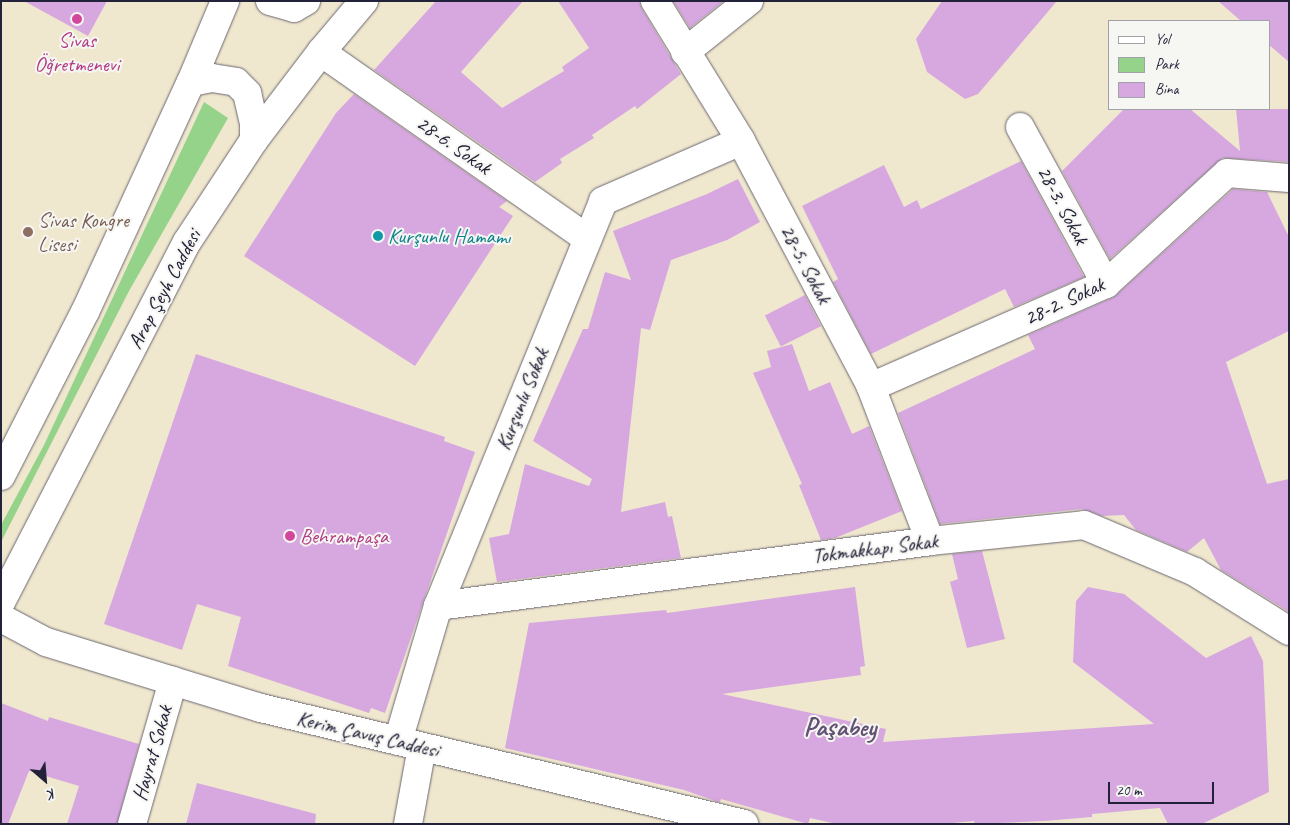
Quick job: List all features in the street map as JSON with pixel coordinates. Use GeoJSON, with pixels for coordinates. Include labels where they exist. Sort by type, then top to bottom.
{"type":"FeatureCollection","features":[{"type":"Feature","properties":{"kind":"street"},"geometry":{"type":"LineString","coordinates":[[1,476],[85,312],[191,82],[225,1]]}},
{"type":"Feature","properties":{"kind":"street"},"geometry":{"type":"LineString","coordinates":[[270,1],[294,8],[306,1]]}},
{"type":"Feature","properties":{"kind":"street","name":"Arap Şeyh Caddesi"},"geometry":{"type":"LineString","coordinates":[[1,602],[187,242],[254,140],[321,52],[364,1]]}},
{"type":"Feature","properties":{"kind":"street","name":"28-5. Sokak"},"geometry":{"type":"LineString","coordinates":[[655,1],[741,141],[871,387],[930,540]]}},
{"type":"Feature","properties":{"kind":"street"},"geometry":{"type":"LineString","coordinates":[[685,52],[749,1]]}},
{"type":"Feature","properties":{"kind":"street","name":"28-6. Sokak"},"geometry":{"type":"LineString","coordinates":[[321,52],[587,238]]}},
{"type":"Feature","properties":{"kind":"street"},"geometry":{"type":"LineString","coordinates":[[191,82],[212,78],[236,82],[247,93],[254,124],[254,140]]}},
{"type":"Feature","properties":{"kind":"street","name":"28-3. Sokak"},"geometry":{"type":"LineString","coordinates":[[1020,127],[1106,284]]}},
{"type":"Feature","properties":{"kind":"street","name":"Kurşunlu Sokak"},"geometry":{"type":"LineString","coordinates":[[408,824],[410,744],[438,606],[603,201],[741,141]]}},
{"type":"Feature","properties":{"kind":"street","name":"28-2. Sokak"},"geometry":{"type":"LineString","coordinates":[[871,387],[1106,284],[1227,173],[1289,178]]}},
{"type":"Feature","properties":{"kind":"street","name":"Tokmakkapı Sokak"},"geometry":{"type":"LineString","coordinates":[[438,606],[930,540],[1084,525],[1195,572],[1289,631]]}},
{"type":"Feature","properties":{"kind":"street","name":"Kerim Çavuş Caddesi"},"geometry":{"type":"LineString","coordinates":[[1,618],[46,642],[261,708],[410,744],[659,814],[744,824]]}},
{"type":"Feature","properties":{"kind":"street","name":"Hayrat Sokak"},"geometry":{"type":"LineString","coordinates":[[132,824],[173,682]]}},
{"type":"Feature","properties":{"kind":"green space"},"geometry":{"type":"Polygon","coordinates":[[[204,102],[228,118],[129,291],[1,542],[1,525],[44,445],[204,102]]]}},
{"type":"Feature","properties":{"kind":"building","name":"Sivas Öğretmenevi"},"geometry":{"type":"Polygon","coordinates":[[[24,1],[107,1],[88,36],[24,1]]]}},
{"type":"Feature","properties":{"kind":"building"},"geometry":{"type":"Polygon","coordinates":[[[436,1],[523,1],[461,72],[502,108],[564,71],[562,67],[589,48],[558,1],[639,1],[681,74],[637,109],[635,106],[592,135],[594,138],[560,159],[562,163],[535,182],[374,70],[436,1]]]}},
{"type":"Feature","properties":{"kind":"building"},"geometry":{"type":"Polygon","coordinates":[[[673,1],[724,1],[690,28],[673,1]]]}},
{"type":"Feature","properties":{"kind":"building"},"geometry":{"type":"Polygon","coordinates":[[[942,1],[1057,1],[978,94],[965,99],[927,72],[916,39],[942,1]]]}},
{"type":"Feature","properties":{"kind":"building"},"geometry":{"type":"Polygon","coordinates":[[[1218,1],[1289,1],[1289,62],[1270,46],[1270,20],[1240,20],[1218,1]]]}},
{"type":"Feature","properties":{"kind":"building","name":"Kurşunlu Hamamı"},"geometry":{"type":"Polygon","coordinates":[[[354,94],[507,201],[499,207],[513,216],[415,366],[244,256],[336,113],[354,94]]]}},
{"type":"Feature","properties":{"kind":"building"},"geometry":{"type":"Polygon","coordinates":[[[1289,109],[1289,162],[1222,158],[1110,259],[1062,171],[1123,110],[1191,110],[1240,151],[1236,110],[1289,109]]]}},
{"type":"Feature","properties":{"kind":"building"},"geometry":{"type":"Polygon","coordinates":[[[1021,161],[1084,277],[1014,307],[1005,289],[871,354],[833,282],[838,279],[802,206],[884,165],[904,207],[917,200],[921,209],[1021,161]]]}},
{"type":"Feature","properties":{"kind":"building"},"geometry":{"type":"Polygon","coordinates":[[[738,179],[760,222],[727,240],[671,260],[650,330],[641,328],[621,512],[665,502],[668,517],[672,516],[681,558],[497,582],[489,538],[509,534],[525,464],[589,486],[592,479],[533,441],[583,329],[588,329],[605,272],[631,280],[613,231],[707,194],[738,179]]]}},
{"type":"Feature","properties":{"kind":"building"},"geometry":{"type":"Polygon","coordinates":[[[1233,189],[1267,192],[1289,237],[1289,331],[1226,362],[1267,484],[1289,479],[1289,612],[1221,570],[1204,538],[1187,552],[1136,530],[1124,515],[1102,516],[1082,509],[940,524],[898,413],[1035,349],[1028,335],[1114,297],[1233,189]]]}},
{"type":"Feature","properties":{"kind":"building"},"geometry":{"type":"Polygon","coordinates":[[[805,295],[821,326],[781,347],[765,315],[805,295]]]}},
{"type":"Feature","properties":{"kind":"building"},"geometry":{"type":"Polygon","coordinates":[[[792,344],[809,391],[830,382],[852,434],[869,426],[902,511],[835,538],[821,540],[799,485],[802,484],[753,373],[771,367],[767,351],[792,344]]]}},
{"type":"Feature","properties":{"kind":"building","name":"Behrampaşa"},"geometry":{"type":"Polygon","coordinates":[[[196,354],[445,437],[444,441],[475,452],[385,713],[371,708],[369,713],[228,666],[241,617],[197,604],[182,650],[104,624],[196,354]]]}},
{"type":"Feature","properties":{"kind":"building"},"geometry":{"type":"Polygon","coordinates":[[[982,551],[1005,639],[967,648],[950,582],[958,579],[952,554],[982,551]]]}},
{"type":"Feature","properties":{"kind":"building"},"geometry":{"type":"Polygon","coordinates":[[[855,587],[865,666],[860,667],[861,675],[722,694],[886,729],[883,742],[1154,724],[1073,662],[1076,601],[1088,587],[1124,594],[1206,658],[1251,636],[1263,661],[1269,792],[1202,824],[1168,824],[1160,808],[1092,814],[1092,817],[1044,821],[975,824],[974,821],[941,824],[837,824],[810,818],[808,824],[721,799],[718,802],[684,790],[505,748],[529,623],[666,610],[667,613],[855,587]]]}},
{"type":"Feature","properties":{"kind":"building"},"geometry":{"type":"Polygon","coordinates":[[[1,703],[48,721],[49,717],[139,744],[117,824],[67,824],[79,786],[29,771],[8,824],[1,824],[1,703]]]}},
{"type":"Feature","properties":{"kind":"building"},"geometry":{"type":"Polygon","coordinates":[[[197,783],[316,814],[315,824],[186,824],[197,783]]]}},
{"type":"Feature","properties":{"kind":"place","name":"Sivas Öğretmenevi"},"geometry":{"type":"Point","coordinates":[77,19]}},
{"type":"Feature","properties":{"kind":"place","name":"Sivas Kongre Lisesi"},"geometry":{"type":"Point","coordinates":[28,232]}},
{"type":"Feature","properties":{"kind":"place","name":"Kurşunlu Hamamı"},"geometry":{"type":"Point","coordinates":[378,236]}},
{"type":"Feature","properties":{"kind":"place","name":"Behrampaşa"},"geometry":{"type":"Point","coordinates":[290,536]}},
{"type":"Feature","properties":{"kind":"district","name":"Paşabey"},"geometry":{"type":"Point","coordinates":[840,727]}}]}
